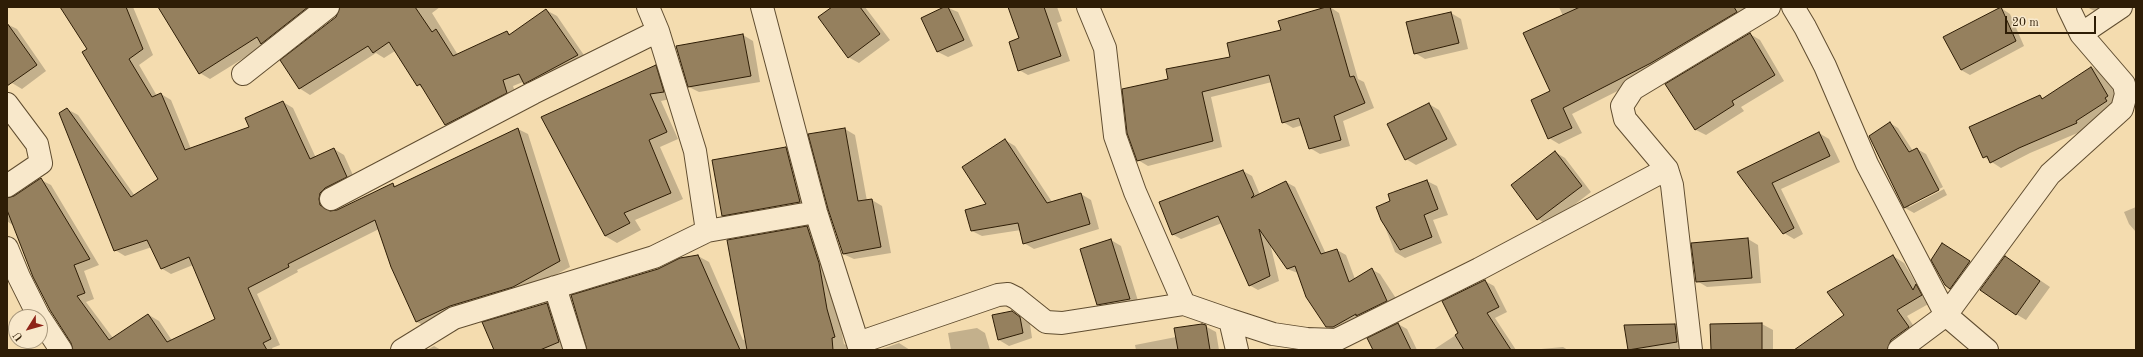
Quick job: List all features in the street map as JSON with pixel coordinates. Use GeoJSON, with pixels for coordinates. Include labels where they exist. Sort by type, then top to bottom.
{"type":"FeatureCollection","features":[{"type":"Feature","properties":{"kind":"street"},"geometry":{"type":"LineString","coordinates":[[243,74],[328,7]]}},
{"type":"Feature","properties":{"kind":"street"},"geometry":{"type":"LineString","coordinates":[[648,7],[658,31],[695,151],[707,231]]}},
{"type":"Feature","properties":{"kind":"street"},"geometry":{"type":"LineString","coordinates":[[762,7],[816,212],[859,346],[1003,294],[1008,294],[1016,298],[1046,322],[1062,323],[1184,304],[1272,334],[1306,339],[1336,340],[1479,269],[1667,169]]}},
{"type":"Feature","properties":{"kind":"street"},"geometry":{"type":"LineString","coordinates":[[1088,7],[1105,48],[1114,136],[1135,192],[1184,304]]}},
{"type":"Feature","properties":{"kind":"street"},"geometry":{"type":"LineString","coordinates":[[1691,350],[1672,185],[1667,169],[1625,119],[1622,106],[1633,89],[1769,7]]}},
{"type":"Feature","properties":{"kind":"street"},"geometry":{"type":"LineString","coordinates":[[1793,7],[1825,66],[1867,164],[1946,314],[1987,350]]}},
{"type":"Feature","properties":{"kind":"street"},"geometry":{"type":"LineString","coordinates":[[1899,350],[1946,314],[2050,174],[2122,109],[2126,94],[2124,84],[2081,34],[2068,7]]}},
{"type":"Feature","properties":{"kind":"street"},"geometry":{"type":"LineString","coordinates":[[2081,34],[2121,7]]}},
{"type":"Feature","properties":{"kind":"street"},"geometry":{"type":"LineString","coordinates":[[331,199],[533,93],[658,31]]}},
{"type":"Feature","properties":{"kind":"street"},"geometry":{"type":"LineString","coordinates":[[7,104],[37,144],[41,163],[7,186]]}},
{"type":"Feature","properties":{"kind":"street"},"geometry":{"type":"LineString","coordinates":[[402,350],[454,318],[555,287],[601,275],[654,257],[707,231],[816,212]]}},
{"type":"Feature","properties":{"kind":"street"},"geometry":{"type":"LineString","coordinates":[[7,248],[19,277],[35,309]]}},
{"type":"Feature","properties":{"kind":"street"},"geometry":{"type":"LineString","coordinates":[[555,287],[575,350]]}},
{"type":"Feature","properties":{"kind":"street"},"geometry":{"type":"LineString","coordinates":[[1230,320],[1236,350]]}},
{"type":"Feature","properties":{"kind":"street"},"geometry":{"type":"LineString","coordinates":[[48,331],[60,350]]}},
{"type":"Feature","properties":{"kind":"building"},"geometry":{"type":"Polygon","coordinates":[[[60,7],[126,7],[143,49],[129,59],[152,97],[161,93],[185,150],[249,127],[245,118],[283,101],[310,159],[334,148],[347,177],[325,188],[320,193],[320,205],[330,211],[337,210],[393,183],[394,187],[518,128],[560,261],[513,287],[450,306],[416,322],[391,267],[375,220],[288,264],[289,267],[248,288],[271,339],[263,343],[267,350],[73,350],[71,343],[50,310],[33,277],[7,210],[7,198],[14,196],[41,178],[90,259],[74,265],[85,293],[77,296],[109,340],[148,314],[167,342],[215,319],[189,257],[161,269],[147,240],[114,251],[59,113],[67,108],[131,197],[158,179],[82,52],[87,49],[60,7]]]}},
{"type":"Feature","properties":{"kind":"building"},"geometry":{"type":"Polygon","coordinates":[[[158,7],[308,7],[261,44],[257,37],[199,74],[158,7]]]}},
{"type":"Feature","properties":{"kind":"building"},"geometry":{"type":"Polygon","coordinates":[[[340,7],[415,7],[432,32],[436,29],[453,56],[507,31],[509,35],[546,9],[578,55],[524,84],[519,74],[503,80],[507,93],[445,125],[420,84],[417,86],[389,42],[373,53],[368,46],[299,89],[280,60],[336,17],[340,7]]]}},
{"type":"Feature","properties":{"kind":"building"},"geometry":{"type":"Polygon","coordinates":[[[832,7],[860,7],[880,34],[848,58],[818,17],[832,7]]]}},
{"type":"Feature","properties":{"kind":"building"},"geometry":{"type":"Polygon","coordinates":[[[944,7],[948,7],[964,40],[937,52],[921,18],[944,7]]]}},
{"type":"Feature","properties":{"kind":"building"},"geometry":{"type":"Polygon","coordinates":[[[1008,7],[1044,7],[1061,56],[1018,71],[1009,42],[1019,38],[1008,7]]]}},
{"type":"Feature","properties":{"kind":"building"},"geometry":{"type":"Polygon","coordinates":[[[1330,7],[1350,77],[1354,76],[1365,103],[1334,116],[1341,140],[1309,149],[1299,118],[1282,123],[1269,75],[1202,92],[1213,141],[1137,161],[1127,133],[1122,89],[1168,79],[1166,69],[1230,57],[1227,43],[1281,30],[1278,21],[1330,7]]]}},
{"type":"Feature","properties":{"kind":"building"},"geometry":{"type":"Polygon","coordinates":[[[1580,7],[1734,7],[1737,12],[1651,63],[1563,108],[1572,128],[1548,139],[1531,100],[1550,91],[1523,33],[1580,7]]]}},
{"type":"Feature","properties":{"kind":"building"},"geometry":{"type":"Polygon","coordinates":[[[2001,7],[2016,41],[1961,70],[1943,37],[2001,7]]]}},
{"type":"Feature","properties":{"kind":"building"},"geometry":{"type":"Polygon","coordinates":[[[1451,12],[1459,43],[1414,54],[1406,22],[1451,12]]]}},
{"type":"Feature","properties":{"kind":"building"},"geometry":{"type":"Polygon","coordinates":[[[7,23],[37,65],[7,86],[7,23]]]}},
{"type":"Feature","properties":{"kind":"building"},"geometry":{"type":"Polygon","coordinates":[[[1750,33],[1775,75],[1732,101],[1734,105],[1695,130],[1665,84],[1750,33]]]}},
{"type":"Feature","properties":{"kind":"building"},"geometry":{"type":"Polygon","coordinates":[[[743,34],[751,76],[688,87],[676,46],[743,34]]]}},
{"type":"Feature","properties":{"kind":"building"},"geometry":{"type":"Polygon","coordinates":[[[656,65],[664,92],[650,94],[667,132],[649,140],[671,193],[624,213],[630,223],[605,236],[541,117],[656,65]]]}},
{"type":"Feature","properties":{"kind":"building"},"geometry":{"type":"Polygon","coordinates":[[[2091,67],[2108,96],[2105,98],[2107,101],[2076,121],[2077,123],[2019,148],[1990,163],[1987,156],[1983,158],[1969,127],[2040,95],[2042,99],[2091,67]]]}},
{"type":"Feature","properties":{"kind":"building"},"geometry":{"type":"Polygon","coordinates":[[[1429,103],[1447,139],[1405,160],[1387,124],[1429,103]]]}},
{"type":"Feature","properties":{"kind":"building"},"geometry":{"type":"Polygon","coordinates":[[[1890,122],[1909,152],[1917,148],[1939,190],[1904,208],[1869,136],[1890,122]]]}},
{"type":"Feature","properties":{"kind":"building"},"geometry":{"type":"Polygon","coordinates":[[[845,128],[858,201],[872,199],[881,247],[843,254],[828,209],[808,134],[845,128]]]}},
{"type":"Feature","properties":{"kind":"building"},"geometry":{"type":"Polygon","coordinates":[[[1819,132],[1830,156],[1772,183],[1794,228],[1783,234],[1737,172],[1819,132]]]}},
{"type":"Feature","properties":{"kind":"building"},"geometry":{"type":"Polygon","coordinates":[[[1005,139],[1047,203],[1081,193],[1090,224],[1023,244],[1018,223],[971,231],[965,210],[986,204],[962,167],[1005,139]]]}},
{"type":"Feature","properties":{"kind":"building"},"geometry":{"type":"Polygon","coordinates":[[[786,147],[800,202],[722,216],[712,160],[786,147]]]}},
{"type":"Feature","properties":{"kind":"building"},"geometry":{"type":"Polygon","coordinates":[[[1555,151],[1582,186],[1537,220],[1511,185],[1555,151]]]}},
{"type":"Feature","properties":{"kind":"building"},"geometry":{"type":"Polygon","coordinates":[[[1243,170],[1254,195],[1251,198],[1286,181],[1321,254],[1337,249],[1349,282],[1372,268],[1387,301],[1356,316],[1356,314],[1333,327],[1326,327],[1306,297],[1295,266],[1287,269],[1259,229],[1270,276],[1249,286],[1218,216],[1172,235],[1159,202],[1243,170]]]}},
{"type":"Feature","properties":{"kind":"building"},"geometry":{"type":"Polygon","coordinates":[[[1427,180],[1438,209],[1424,215],[1432,237],[1400,250],[1381,220],[1376,207],[1390,201],[1388,194],[1427,180]]]}},
{"type":"Feature","properties":{"kind":"building"},"geometry":{"type":"Polygon","coordinates":[[[807,226],[819,263],[827,309],[835,337],[832,338],[833,350],[747,350],[727,240],[807,226]]]}},
{"type":"Feature","properties":{"kind":"building"},"geometry":{"type":"Polygon","coordinates":[[[1748,238],[1752,278],[1696,282],[1691,243],[1748,238]]]}},
{"type":"Feature","properties":{"kind":"building"},"geometry":{"type":"Polygon","coordinates":[[[1111,239],[1130,299],[1097,305],[1080,249],[1111,239]]]}},
{"type":"Feature","properties":{"kind":"building"},"geometry":{"type":"Polygon","coordinates":[[[1942,243],[1970,261],[1950,289],[1945,285],[1931,260],[1942,243]]]}},
{"type":"Feature","properties":{"kind":"building"},"geometry":{"type":"Polygon","coordinates":[[[698,255],[740,350],[587,350],[571,295],[658,269],[680,258],[698,255]]]}},
{"type":"Feature","properties":{"kind":"building"},"geometry":{"type":"Polygon","coordinates":[[[1893,255],[1913,290],[1916,284],[1922,295],[1897,310],[1909,327],[1891,340],[1887,350],[1794,350],[1844,315],[1827,292],[1893,255]]]}},
{"type":"Feature","properties":{"kind":"building"},"geometry":{"type":"Polygon","coordinates":[[[2005,256],[2040,281],[2016,315],[1980,290],[2005,256]]]}},
{"type":"Feature","properties":{"kind":"building"},"geometry":{"type":"Polygon","coordinates":[[[1485,280],[1499,307],[1487,313],[1511,350],[1464,350],[1455,335],[1458,333],[1442,301],[1485,280]]]}},
{"type":"Feature","properties":{"kind":"building"},"geometry":{"type":"Polygon","coordinates":[[[547,303],[559,342],[540,350],[494,350],[482,322],[547,303]]]}},
{"type":"Feature","properties":{"kind":"building"},"geometry":{"type":"Polygon","coordinates":[[[1012,311],[1020,317],[1023,333],[998,340],[992,315],[1012,311]]]}},
{"type":"Feature","properties":{"kind":"building"},"geometry":{"type":"Polygon","coordinates":[[[1398,323],[1411,350],[1373,350],[1367,338],[1398,323]]]}},
{"type":"Feature","properties":{"kind":"building"},"geometry":{"type":"Polygon","coordinates":[[[1762,323],[1762,350],[1711,350],[1710,324],[1762,323]]]}},
{"type":"Feature","properties":{"kind":"building"},"geometry":{"type":"Polygon","coordinates":[[[1202,324],[1206,325],[1210,350],[1178,350],[1174,328],[1202,324]]]}},
{"type":"Feature","properties":{"kind":"building"},"geometry":{"type":"Polygon","coordinates":[[[1675,324],[1677,342],[1628,350],[1624,325],[1675,324]]]}}]}
